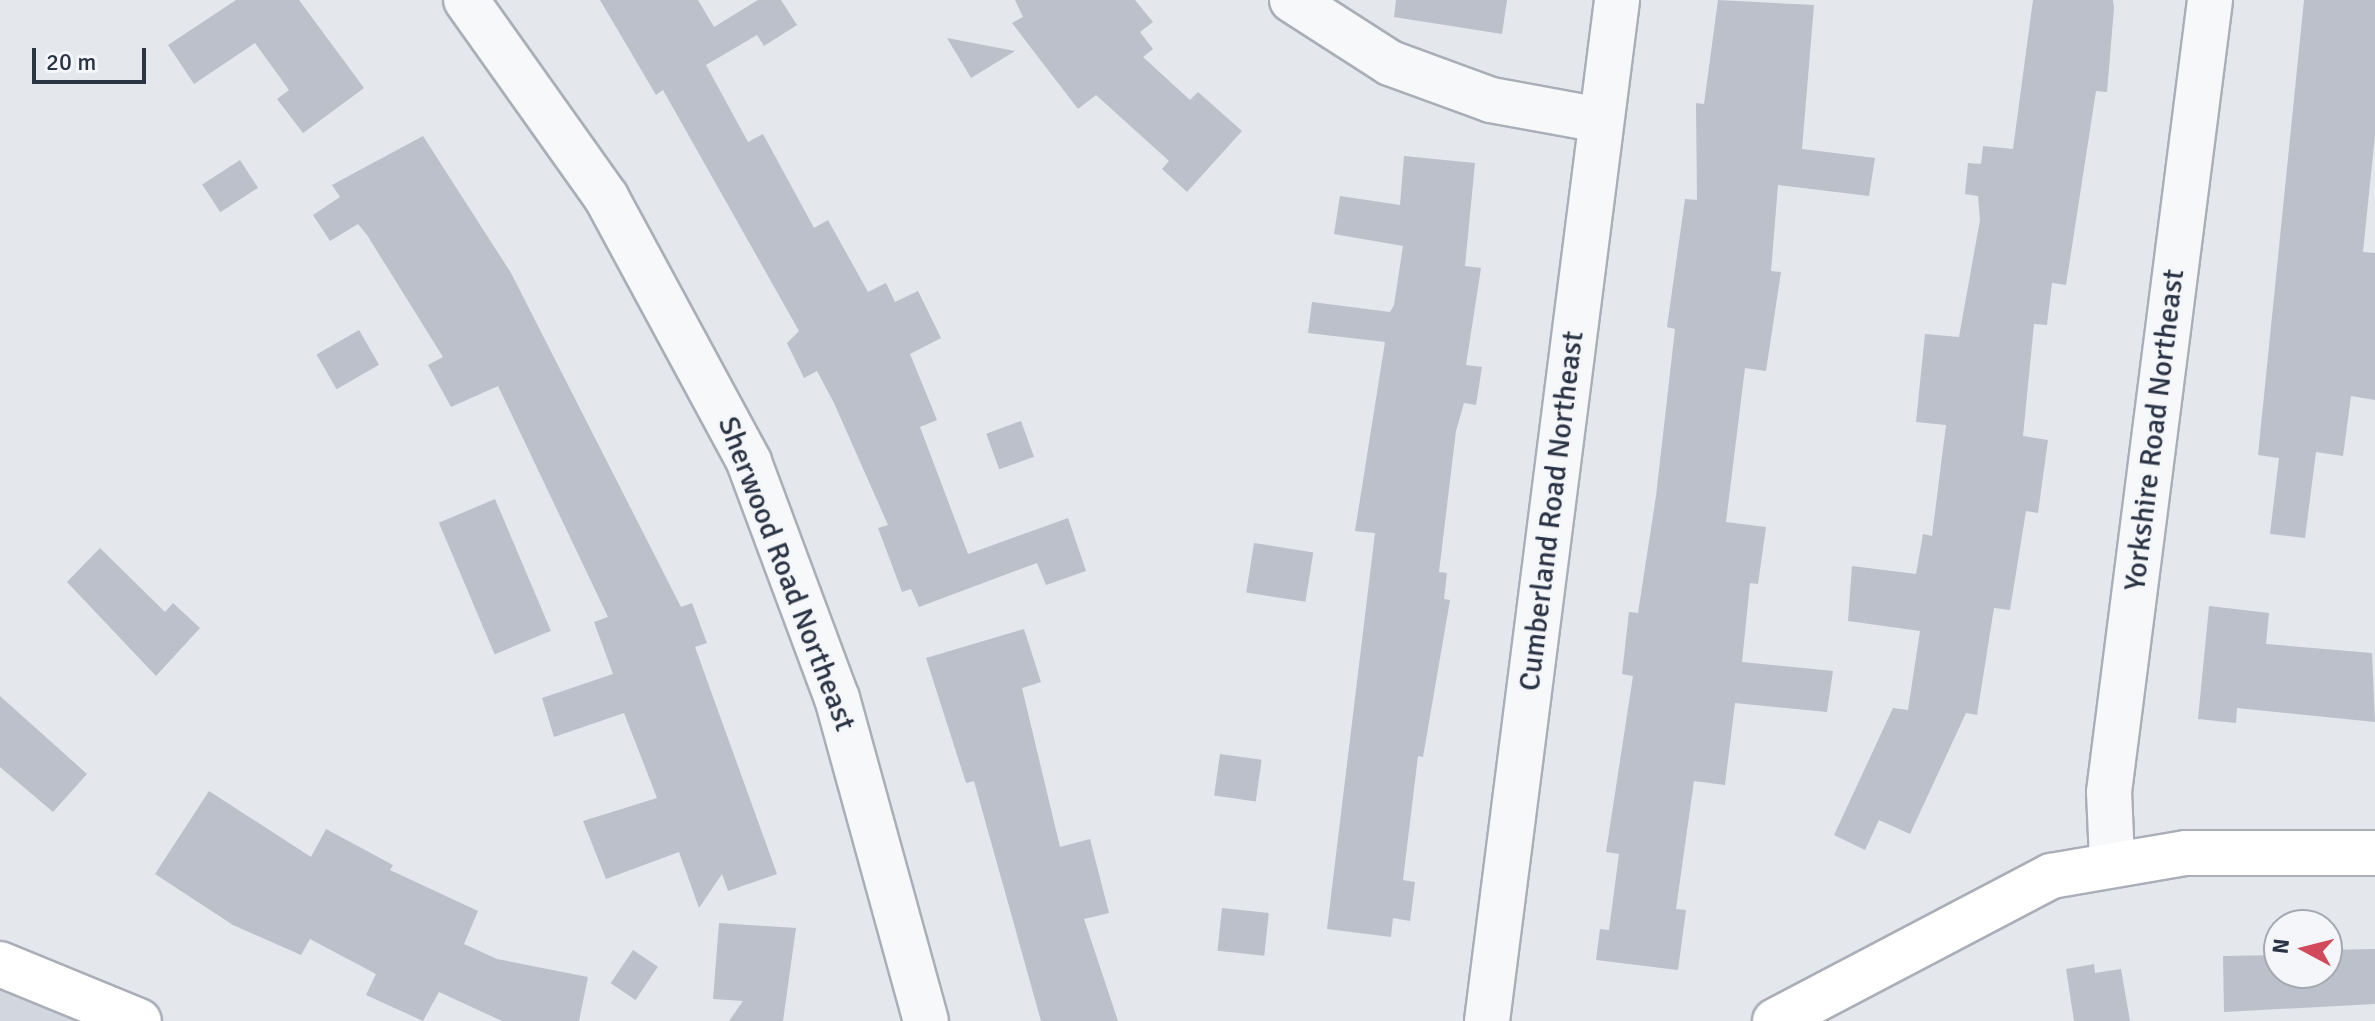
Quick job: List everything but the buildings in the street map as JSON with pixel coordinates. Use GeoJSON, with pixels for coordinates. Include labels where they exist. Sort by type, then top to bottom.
{"type":"FeatureCollection","features":[{"type":"Feature","properties":{"kind":"main road"},"geometry":{"type":"LineString","coordinates":[[1775,1021],[1992,901],[2112,860],[2375,853]]}},
{"type":"Feature","properties":{"kind":"main road"},"geometry":{"type":"LineString","coordinates":[[0,964],[139,1021]]}},
{"type":"Feature","properties":{"kind":"street","name":"Sherwood Road Northeast"},"geometry":{"type":"LineString","coordinates":[[466,0],[606,197],[749,462],[837,698],[926,1021]]}},
{"type":"Feature","properties":{"kind":"street"},"geometry":{"type":"LineString","coordinates":[[1292,0],[1390,63],[1491,100],[1601,120]]}},
{"type":"Feature","properties":{"kind":"street","name":"Cumberland Road Northeast"},"geometry":{"type":"LineString","coordinates":[[1487,1021],[1617,0]]}},
{"type":"Feature","properties":{"kind":"street","name":"Yorkshire Road Northeast"},"geometry":{"type":"LineString","coordinates":[[2112,860],[2109,792],[2210,0]]}},
{"type":"Feature","properties":{"kind":"shaded area"},"geometry":{"type":"Polygon","coordinates":[[[0,969],[124,1021],[0,1021],[0,969]]]}}]}
